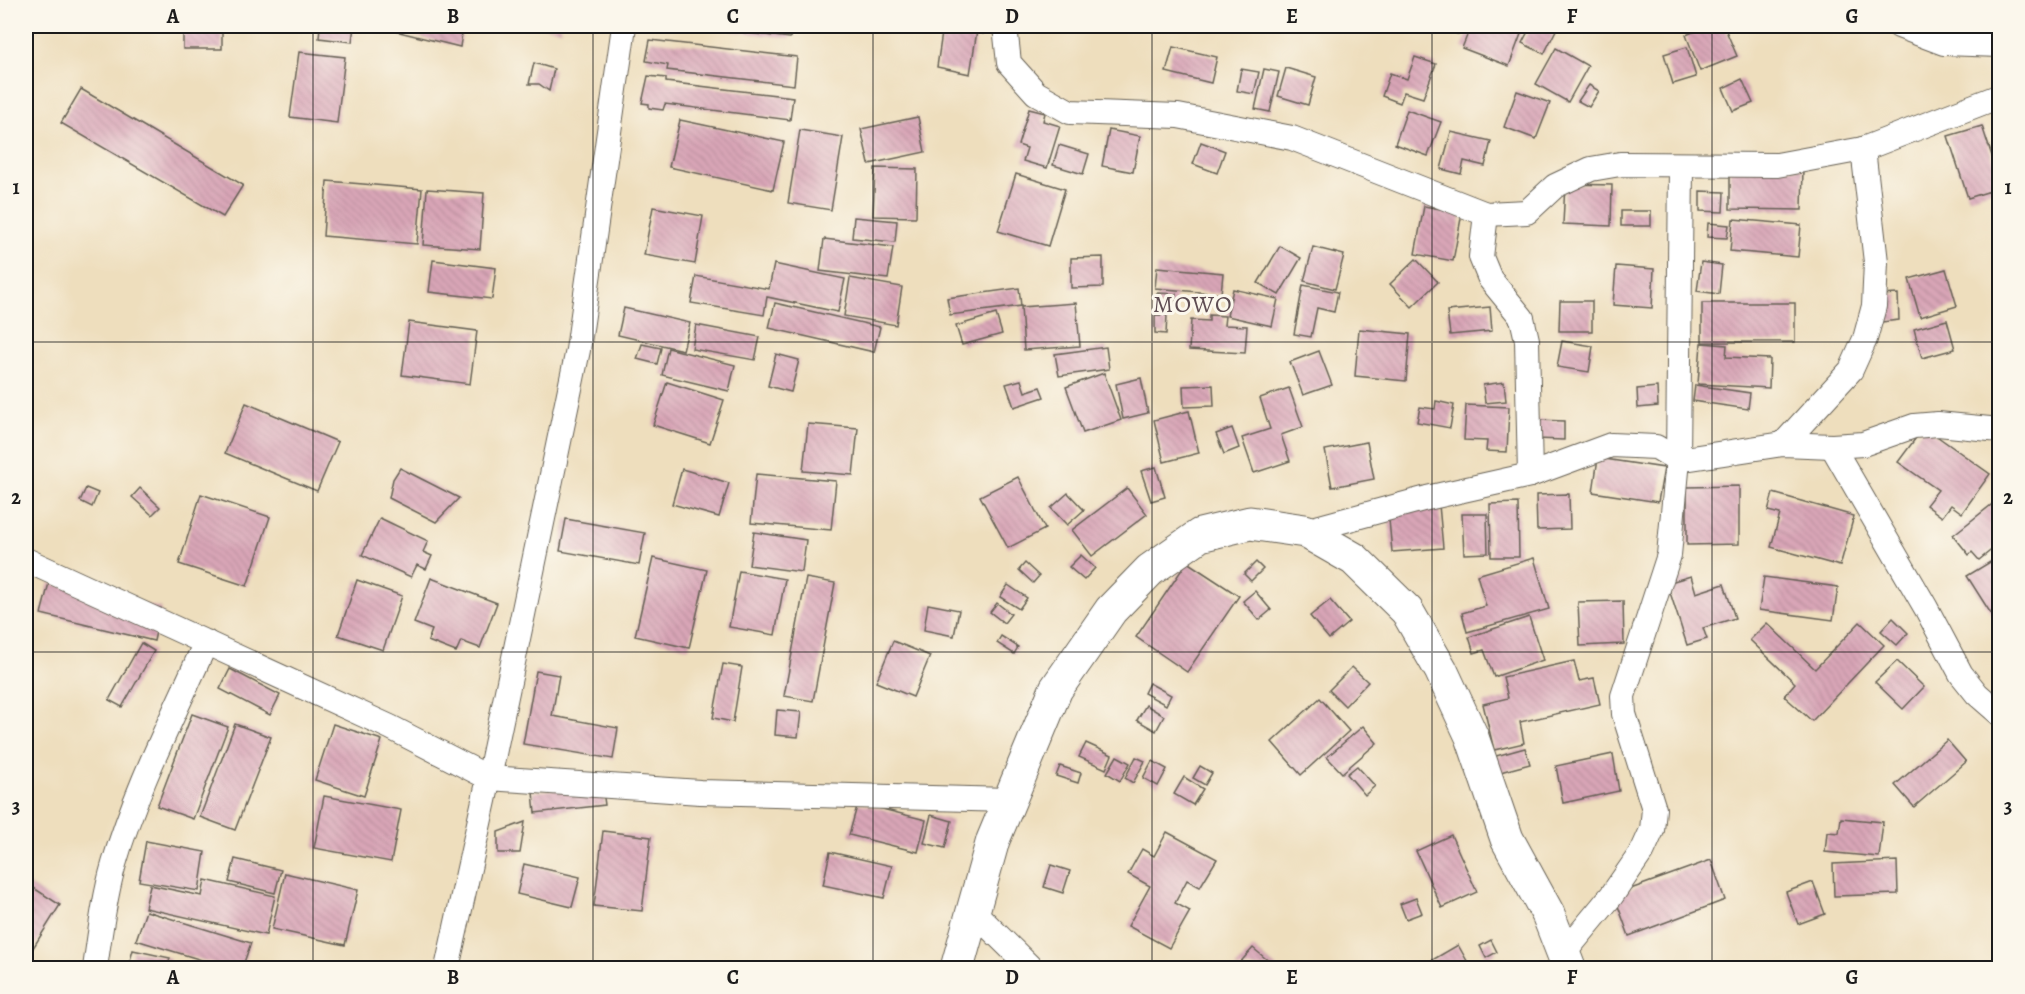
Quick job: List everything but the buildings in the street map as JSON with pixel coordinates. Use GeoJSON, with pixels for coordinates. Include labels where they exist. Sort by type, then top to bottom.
{"type":"FeatureCollection","features":[{"type":"Feature","properties":{"kind":"street"},"geometry":{"type":"LineString","coordinates":[[447,969],[578,350],[624,26]]}},
{"type":"Feature","properties":{"kind":"street"},"geometry":{"type":"LineString","coordinates":[[1005,26],[1009,63],[1036,93],[1070,112],[1178,116],[1292,138],[1486,214],[1527,212],[1555,186],[1591,169],[1620,165],[1777,165],[1863,149],[2000,96]]}},
{"type":"Feature","properties":{"kind":"street"},"geometry":{"type":"LineString","coordinates":[[1899,26],[1944,43],[2000,45]]}},
{"type":"Feature","properties":{"kind":"street"},"geometry":{"type":"LineString","coordinates":[[1783,444],[1851,370],[1865,339],[1874,306],[1876,262],[1863,149]]}},
{"type":"Feature","properties":{"kind":"street"},"geometry":{"type":"LineString","coordinates":[[1567,961],[1643,850],[1652,830],[1654,809],[1624,714],[1623,696],[1670,555],[1678,460],[1681,166]]}},
{"type":"Feature","properties":{"kind":"street"},"geometry":{"type":"LineString","coordinates":[[1486,214],[1481,257],[1490,279],[1522,318],[1527,340],[1530,475]]}},
{"type":"Feature","properties":{"kind":"street"},"geometry":{"type":"LineString","coordinates":[[1305,531],[1427,498],[1530,475],[1611,445],[1656,447],[1678,460],[1783,444],[1832,446],[1863,444],[1914,426],[1938,424],[2000,430]]}},
{"type":"Feature","properties":{"kind":"street"},"geometry":{"type":"LineString","coordinates":[[1832,446],[1926,608],[1961,674],[1977,694],[2000,714]]}},
{"type":"Feature","properties":{"kind":"street"},"geometry":{"type":"LineString","coordinates":[[957,969],[993,840],[1056,689],[1111,610],[1150,570],[1200,535],[1250,523],[1305,531],[1354,559],[1407,611],[1441,670],[1468,728],[1507,839],[1548,914],[1567,961]]}},
{"type":"Feature","properties":{"kind":"street"},"geometry":{"type":"LineString","coordinates":[[26,560],[390,727],[489,778],[700,792],[1009,800]]}},
{"type":"Feature","properties":{"kind":"street"},"geometry":{"type":"LineString","coordinates":[[95,969],[104,904],[114,864],[146,779],[206,642]]}},
{"type":"Feature","properties":{"kind":"street"},"geometry":{"type":"LineString","coordinates":[[973,911],[1031,969]]}},
{"type":"Feature","properties":{"kind":"district","name":"MOWO"},"geometry":{"type":"Point","coordinates":[1193,304]}}]}
